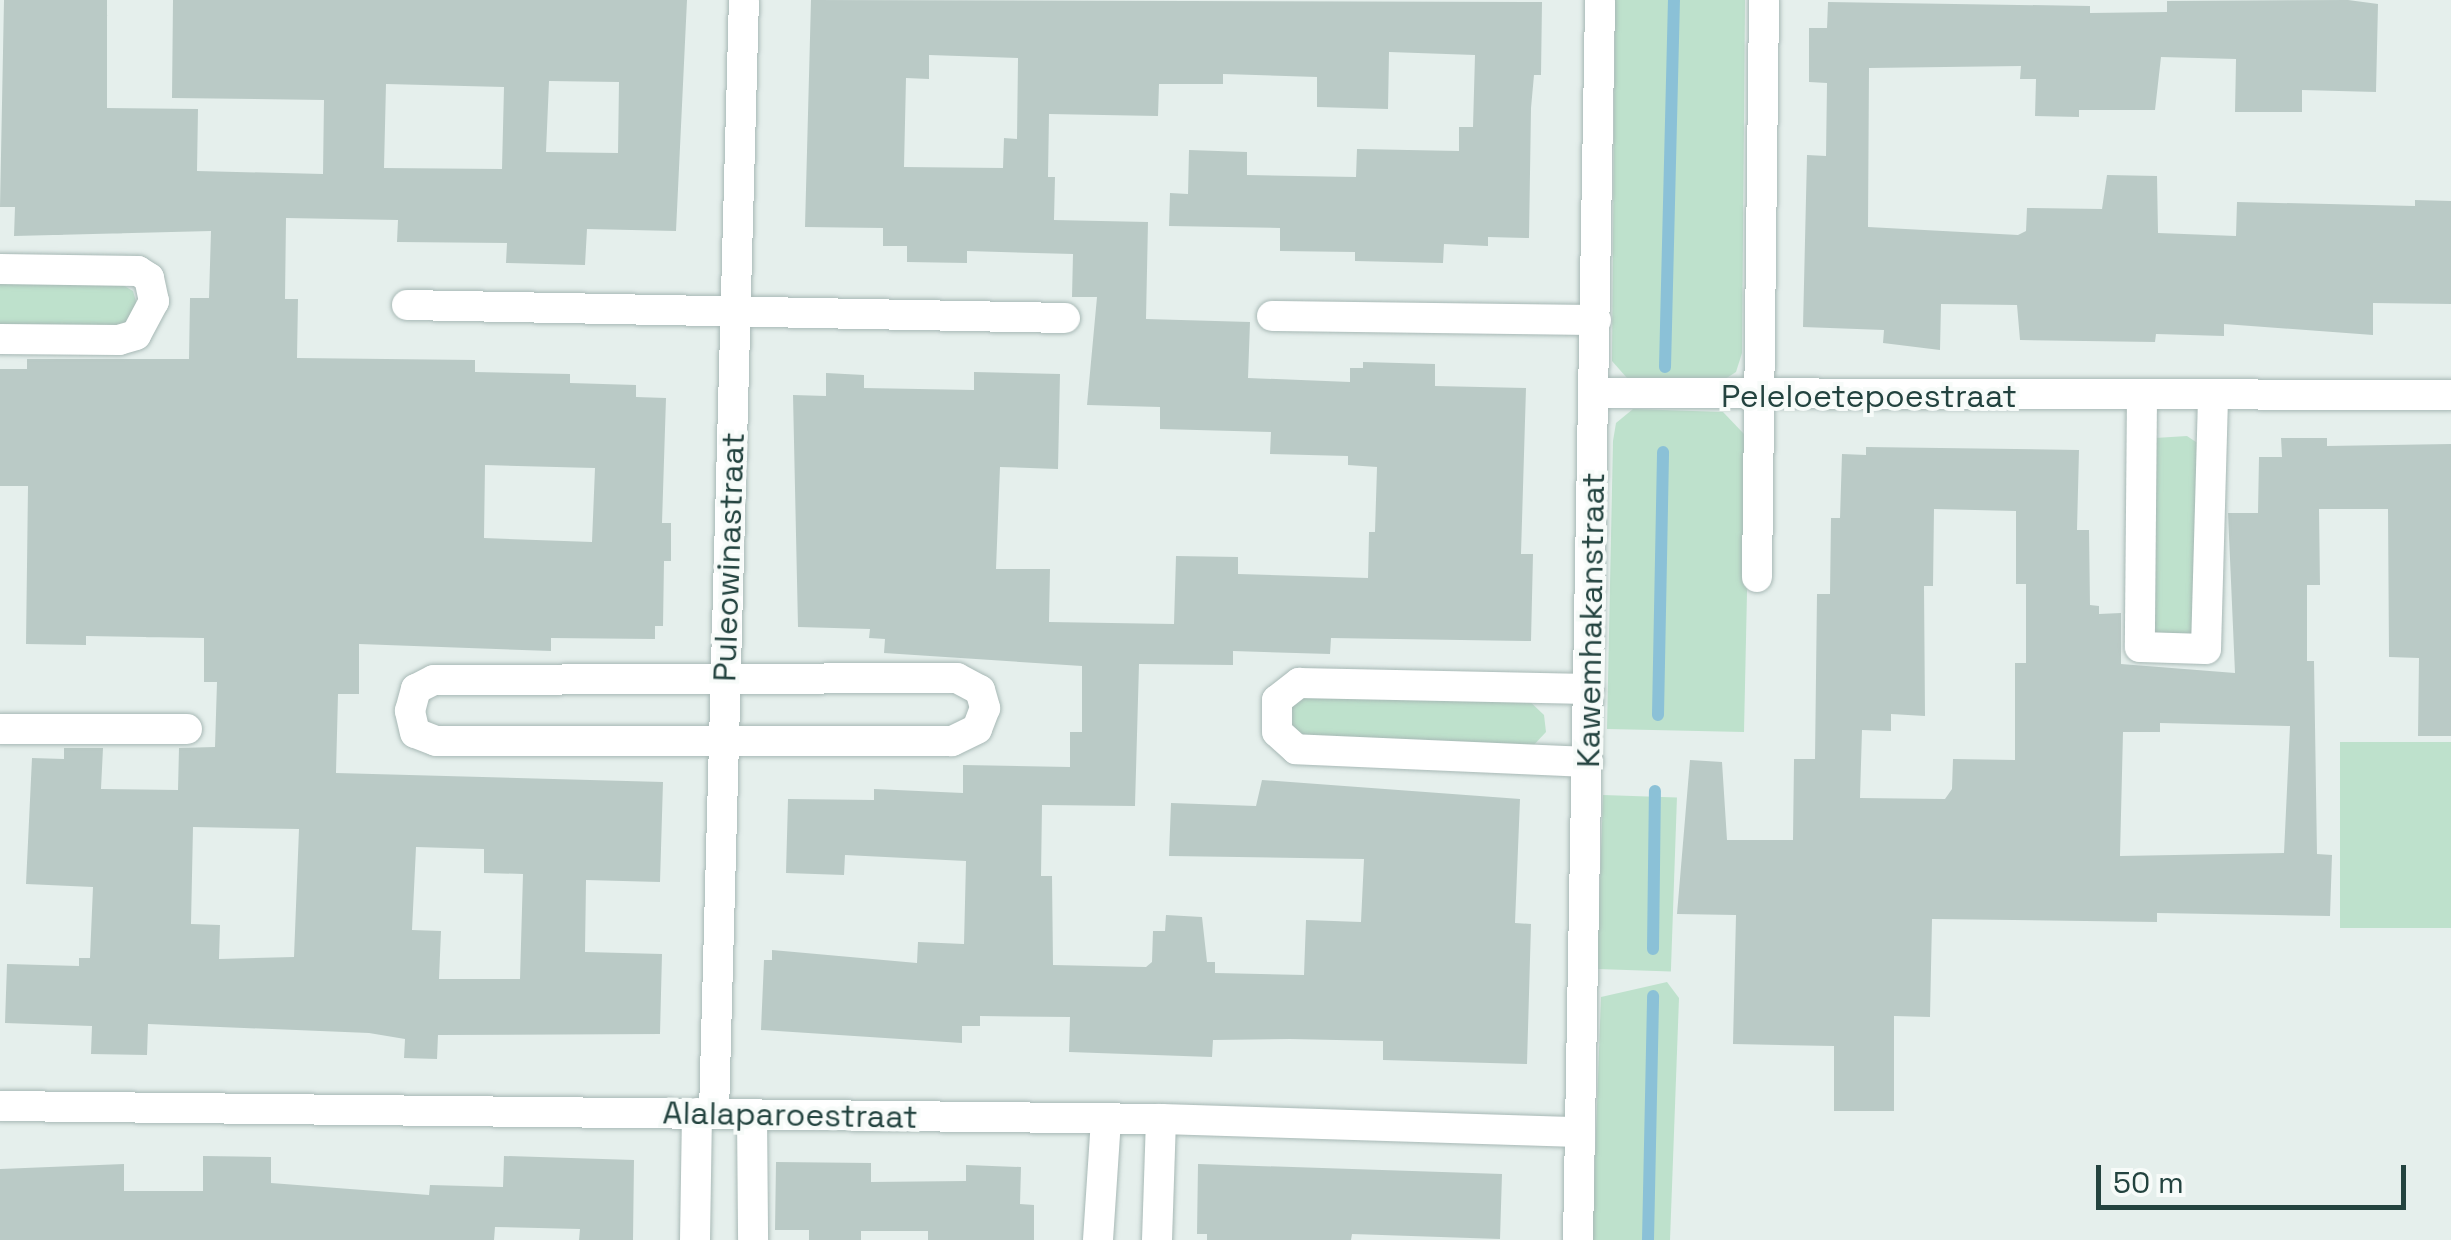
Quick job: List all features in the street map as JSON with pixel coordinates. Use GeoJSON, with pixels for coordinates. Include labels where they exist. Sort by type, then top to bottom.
{"type":"FeatureCollection","features":[{"type":"Feature","properties":{"kind":"street","name":"Puleowinastraat"},"geometry":{"type":"LineString","coordinates":[[695,1240],[706,1113],[724,744],[744,0]]}},
{"type":"Feature","properties":{"kind":"street","name":"Kawemhakanstraat"},"geometry":{"type":"LineString","coordinates":[[1578,1240],[1600,0]]}},
{"type":"Feature","properties":{"kind":"street"},"geometry":{"type":"LineString","coordinates":[[1757,577],[1764,0]]}},
{"type":"Feature","properties":{"kind":"street"},"geometry":{"type":"LineString","coordinates":[[0,269],[138,271],[148,278],[154,301],[136,335],[119,340],[0,339]]}},
{"type":"Feature","properties":{"kind":"street"},"geometry":{"type":"LineString","coordinates":[[407,305],[1066,318]]}},
{"type":"Feature","properties":{"kind":"street"},"geometry":{"type":"LineString","coordinates":[[1272,316],[1596,320]]}},
{"type":"Feature","properties":{"kind":"street","name":"Peleloetepoestraat"},"geometry":{"type":"LineString","coordinates":[[1596,393],[1760,397],[2451,395]]}},
{"type":"Feature","properties":{"kind":"street"},"geometry":{"type":"LineString","coordinates":[[2142,396],[2140,647],[2206,648],[2213,396]]}},
{"type":"Feature","properties":{"kind":"street"},"geometry":{"type":"LineString","coordinates":[[957,678],[980,690],[985,708],[978,730],[952,741],[724,744],[436,741],[415,732],[410,710],[416,690],[434,680],[957,678]]}},
{"type":"Feature","properties":{"kind":"street"},"geometry":{"type":"LineString","coordinates":[[1588,762],[1296,749],[1277,732],[1278,700],[1299,683],[1590,689]]}},
{"type":"Feature","properties":{"kind":"street"},"geometry":{"type":"LineString","coordinates":[[0,729],[187,729]]}},
{"type":"Feature","properties":{"kind":"street","name":"Alalaparoestraat"},"geometry":{"type":"LineString","coordinates":[[0,1106],[1161,1119],[1580,1132]]}},
{"type":"Feature","properties":{"kind":"street"},"geometry":{"type":"LineString","coordinates":[[752,1114],[753,1240]]}},
{"type":"Feature","properties":{"kind":"street"},"geometry":{"type":"LineString","coordinates":[[1157,1240],[1161,1119]]}},
{"type":"Feature","properties":{"kind":"street"},"geometry":{"type":"LineString","coordinates":[[1098,1240],[1106,1120]]}},
{"type":"Feature","properties":{"kind":"green space"},"geometry":{"type":"Polygon","coordinates":[[[1615,0],[1745,0],[1742,353],[1736,372],[1722,381],[1627,378],[1612,361],[1615,0]]]}},
{"type":"Feature","properties":{"kind":"green space"},"geometry":{"type":"Polygon","coordinates":[[[0,279],[121,284],[133,291],[137,305],[130,325],[0,329],[0,279]]]}},
{"type":"Feature","properties":{"kind":"green space"},"geometry":{"type":"Polygon","coordinates":[[[1633,409],[1723,412],[1745,435],[1750,453],[1744,732],[1607,729],[1613,441],[1616,423],[1633,409]]]}},
{"type":"Feature","properties":{"kind":"green space"},"geometry":{"type":"Polygon","coordinates":[[[2187,436],[2199,444],[2194,627],[2189,638],[2154,639],[2155,438],[2187,436]]]}},
{"type":"Feature","properties":{"kind":"green space"},"geometry":{"type":"Polygon","coordinates":[[[1287,694],[1524,696],[1544,715],[1546,732],[1531,748],[1296,738],[1283,702],[1287,694]]]}},
{"type":"Feature","properties":{"kind":"green space"},"geometry":{"type":"Polygon","coordinates":[[[2340,742],[2451,742],[2451,928],[2340,928],[2340,742]]]}},
{"type":"Feature","properties":{"kind":"green space"},"geometry":{"type":"Polygon","coordinates":[[[1603,795],[1677,798],[1671,971],[1597,969],[1603,795]]]}},
{"type":"Feature","properties":{"kind":"green space"},"geometry":{"type":"Polygon","coordinates":[[[1667,982],[1679,998],[1670,1240],[1592,1240],[1601,997],[1667,982]]]}},
{"type":"Feature","properties":{"kind":"building"},"geometry":{"type":"Polygon","coordinates":[[[4,0],[107,0],[107,108],[198,109],[197,171],[323,174],[324,100],[172,98],[173,0],[687,0],[676,231],[587,229],[585,265],[506,263],[507,243],[397,242],[398,220],[286,218],[285,299],[298,299],[297,358],[475,360],[475,372],[570,374],[570,383],[636,385],[636,397],[666,398],[662,523],[671,523],[671,561],[664,561],[663,626],[655,626],[655,639],[551,638],[551,651],[359,644],[359,694],[338,694],[336,773],[663,782],[660,882],[586,880],[585,952],[662,954],[660,1034],[438,1035],[437,1059],[404,1058],[405,1039],[369,1033],[148,1024],[147,1055],[91,1054],[92,1026],[5,1023],[7,964],[79,966],[79,958],[90,958],[93,887],[26,884],[32,758],[64,759],[64,748],[103,748],[101,789],[178,790],[179,748],[215,747],[217,682],[204,682],[204,638],[86,636],[86,645],[26,644],[28,486],[0,486],[0,369],[27,369],[27,359],[189,359],[190,298],[209,298],[211,231],[14,236],[15,207],[0,207],[4,0]],[[549,81],[546,152],[618,153],[619,82],[549,81]],[[386,84],[384,168],[502,169],[504,87],[386,84]],[[485,465],[484,538],[592,542],[595,468],[485,465]],[[193,827],[191,924],[220,925],[219,959],[294,957],[299,829],[193,827]],[[416,847],[412,930],[441,931],[439,979],[520,979],[523,874],[484,873],[484,849],[416,847]]]}},
{"type":"Feature","properties":{"kind":"building"},"geometry":{"type":"Polygon","coordinates":[[[811,0],[1542,2],[1541,75],[1534,75],[1531,108],[1529,238],[1488,237],[1488,246],[1444,244],[1443,263],[1355,261],[1355,252],[1280,251],[1280,228],[1169,226],[1170,193],[1188,194],[1189,150],[1247,152],[1247,175],[1356,177],[1357,149],[1459,151],[1459,127],[1473,127],[1475,55],[1389,52],[1388,109],[1317,107],[1317,77],[1223,74],[1223,84],[1159,84],[1158,116],[1049,114],[1048,177],[1055,177],[1054,220],[1148,222],[1146,319],[1250,322],[1248,378],[1350,382],[1350,368],[1363,368],[1363,362],[1435,364],[1435,386],[1526,388],[1521,554],[1533,554],[1531,641],[1331,638],[1330,654],[1233,651],[1233,665],[1139,664],[1135,806],[1042,805],[1041,876],[1052,876],[1053,965],[1146,967],[1152,962],[1153,931],[1165,931],[1166,915],[1202,917],[1207,962],[1215,962],[1215,973],[1304,975],[1306,920],[1361,922],[1364,859],[1169,856],[1171,803],[1256,806],[1262,780],[1520,799],[1515,923],[1531,924],[1527,1064],[1383,1060],[1383,1041],[1213,1040],[1212,1057],[1069,1052],[1070,1017],[980,1016],[980,1026],[962,1026],[962,1043],[761,1030],[764,960],[772,960],[772,950],[917,963],[918,942],[964,944],[966,861],[845,855],[844,875],[786,873],[788,799],[874,800],[874,789],[963,793],[963,765],[1070,767],[1070,732],[1082,732],[1082,666],[884,653],[885,639],[869,638],[870,629],[798,627],[793,395],[826,396],[826,373],[864,375],[864,388],[974,390],[974,372],[1060,374],[1058,469],[1000,467],[996,569],[1050,569],[1049,622],[1174,624],[1176,556],[1238,557],[1238,574],[1368,578],[1369,532],[1375,532],[1377,467],[1348,465],[1348,456],[1270,454],[1271,432],[1160,429],[1160,407],[1087,405],[1097,297],[1072,297],[1073,254],[967,251],[967,263],[907,262],[907,246],[883,246],[883,228],[805,227],[811,0]],[[929,55],[929,79],[906,78],[904,167],[1003,168],[1004,138],[1017,139],[1018,58],[929,55]]]}},
{"type":"Feature","properties":{"kind":"building"},"geometry":{"type":"Polygon","coordinates":[[[2348,0],[2378,4],[2376,92],[2302,90],[2302,112],[2235,112],[2236,59],[2161,57],[2155,110],[2079,110],[2079,117],[2035,116],[2036,79],[2020,79],[2021,66],[1869,68],[1868,227],[2018,235],[2026,231],[2027,208],[2102,209],[2107,175],[2157,176],[2158,233],[2236,236],[2237,202],[2415,206],[2415,200],[2451,201],[2451,304],[2373,303],[2373,335],[2224,324],[2224,336],[2156,334],[2155,342],[2020,340],[2017,305],[1941,304],[1940,350],[1883,343],[1884,330],[1803,327],[1807,155],[1826,156],[1827,83],[1809,82],[1809,28],[1827,28],[1828,2],[2090,6],[2090,13],[2167,12],[2167,1],[2348,0]]]}},
{"type":"Feature","properties":{"kind":"building"},"geometry":{"type":"Polygon","coordinates":[[[2281,438],[2327,438],[2327,446],[2451,444],[2451,736],[2418,736],[2419,658],[2389,657],[2388,509],[2319,509],[2320,585],[2307,585],[2307,661],[2314,661],[2317,854],[2332,855],[2330,916],[2157,913],[2157,922],[1932,919],[1930,1017],[1894,1016],[1894,1111],[1834,1111],[1834,1046],[1733,1044],[1736,915],[1677,914],[1690,760],[1722,762],[1727,840],[1793,840],[1794,759],[1815,759],[1817,594],[1830,594],[1831,518],[1840,518],[1842,454],[1866,455],[1866,447],[2079,450],[2077,530],[2089,530],[2090,605],[2099,606],[2099,614],[2121,613],[2121,664],[2235,673],[2228,513],[2258,513],[2259,457],[2282,457],[2281,438]],[[1934,509],[1933,586],[1924,586],[1925,716],[1891,714],[1891,731],[1862,730],[1860,798],[1945,799],[1952,789],[1953,759],[2015,760],[2015,663],[2026,663],[2026,584],[2016,584],[2016,511],[1934,509]],[[2160,723],[2160,732],[2123,732],[2120,856],[2284,853],[2290,726],[2160,723]]]}},
{"type":"Feature","properties":{"kind":"building"},"geometry":{"type":"Polygon","coordinates":[[[203,1156],[271,1157],[271,1183],[429,1195],[430,1185],[503,1187],[504,1156],[634,1160],[633,1240],[579,1240],[580,1229],[495,1227],[494,1240],[0,1240],[0,1169],[124,1164],[124,1191],[203,1191],[203,1156]]]}},
{"type":"Feature","properties":{"kind":"building"},"geometry":{"type":"Polygon","coordinates":[[[776,1162],[871,1163],[871,1182],[966,1181],[966,1165],[1021,1167],[1020,1204],[1034,1205],[1034,1240],[928,1240],[928,1231],[861,1231],[861,1240],[809,1240],[809,1230],[775,1230],[776,1162]]]}},
{"type":"Feature","properties":{"kind":"building"},"geometry":{"type":"Polygon","coordinates":[[[1198,1164],[1502,1174],[1500,1239],[1352,1234],[1351,1240],[1207,1240],[1207,1234],[1197,1234],[1198,1164]]]}},
{"type":"Feature","properties":{"kind":"waterway"},"geometry":{"type":"LineString","coordinates":[[1665,367],[1674,0]]}},
{"type":"Feature","properties":{"kind":"waterway"},"geometry":{"type":"LineString","coordinates":[[1658,715],[1663,452]]}},
{"type":"Feature","properties":{"kind":"waterway"},"geometry":{"type":"LineString","coordinates":[[1653,949],[1655,791]]}},
{"type":"Feature","properties":{"kind":"waterway"},"geometry":{"type":"LineString","coordinates":[[1648,1240],[1653,996]]}}]}
